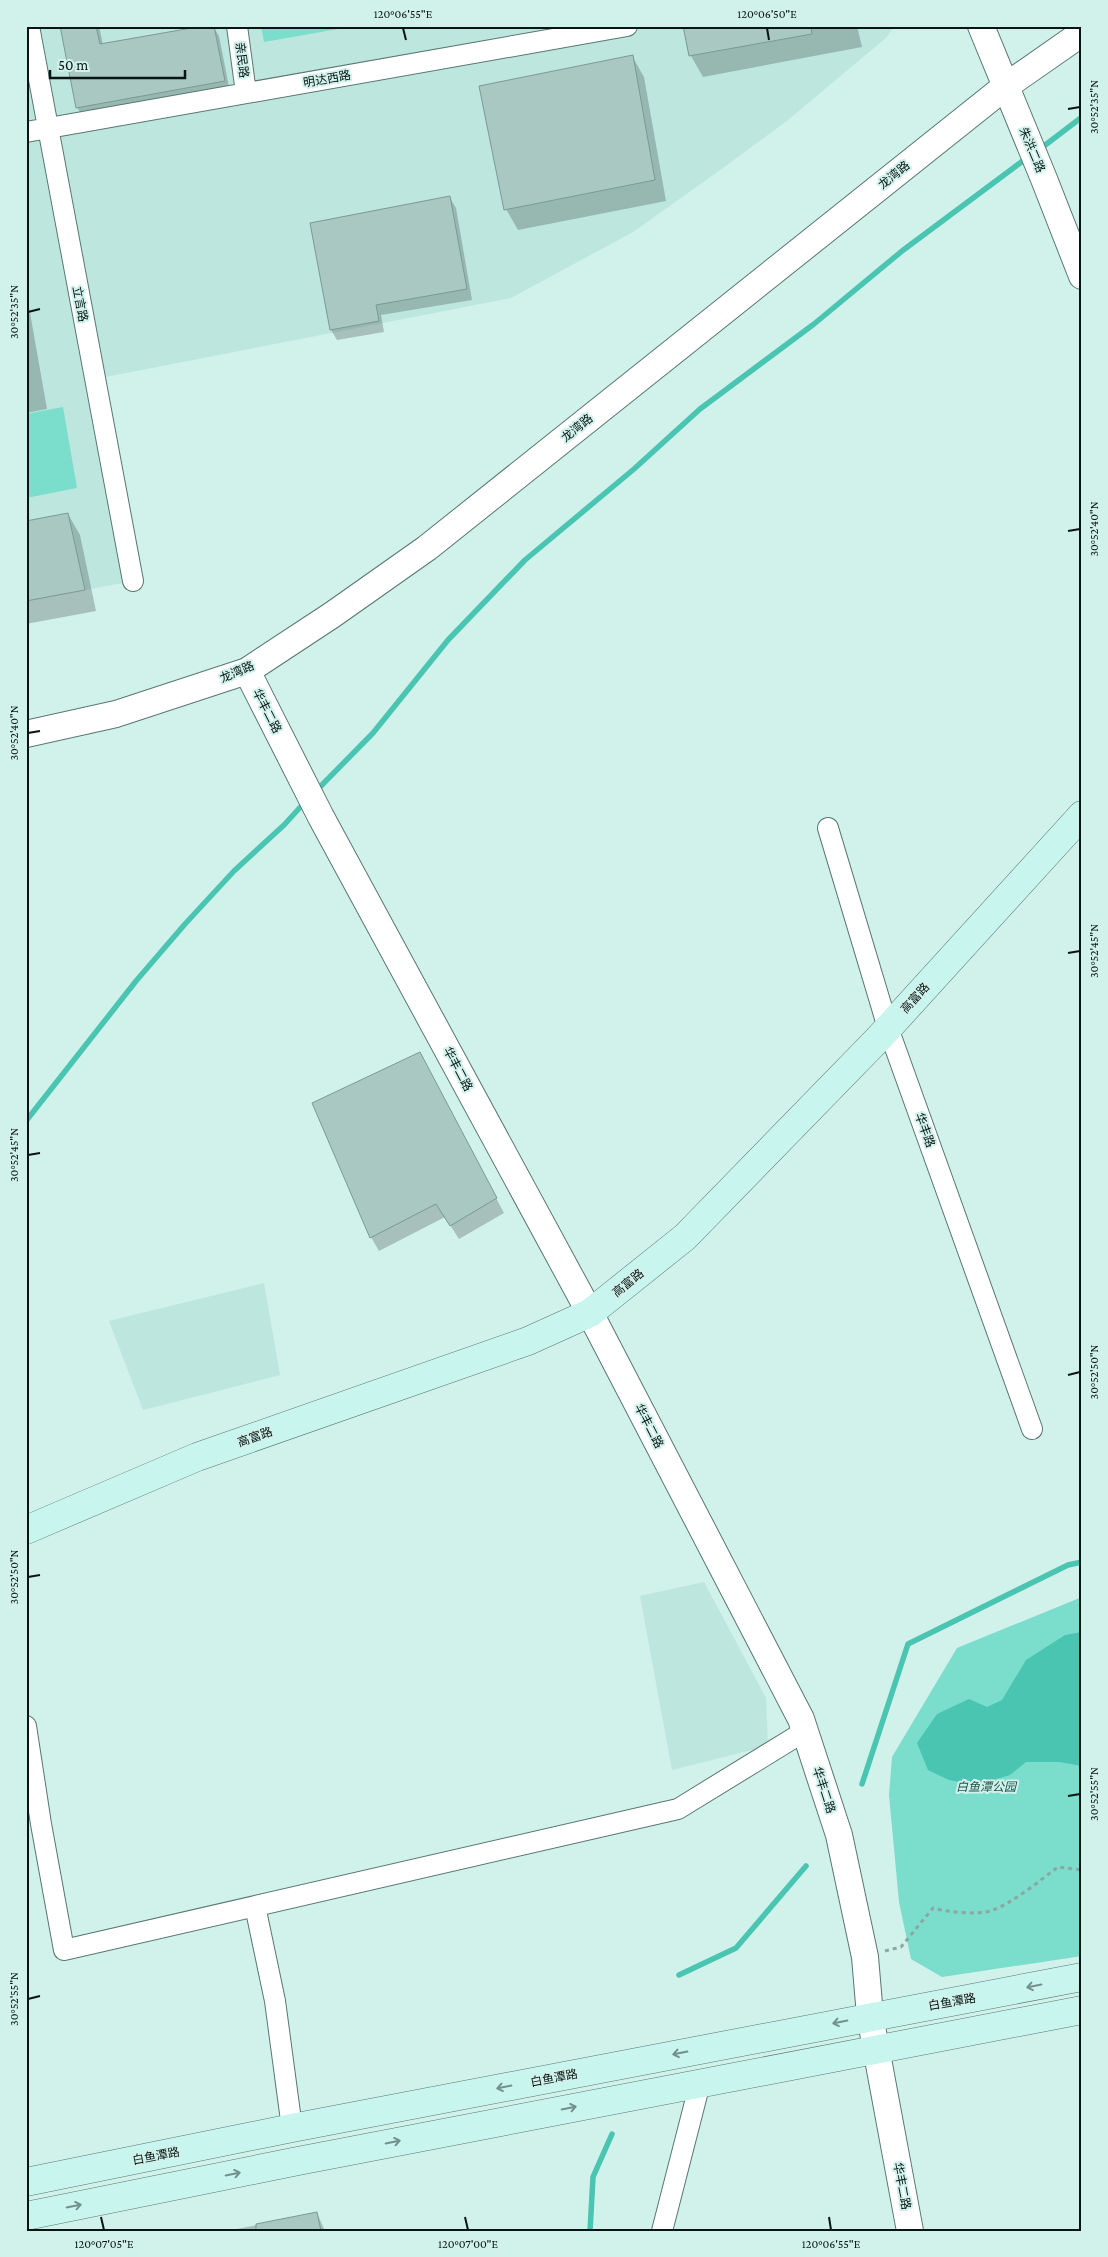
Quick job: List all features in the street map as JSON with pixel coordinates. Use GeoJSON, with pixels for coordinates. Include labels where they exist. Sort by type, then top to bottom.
{"type":"FeatureCollection","features":[{"type":"Feature","properties":{"kind":"main road","name":"高富路"},"geometry":{"type":"LineString","coordinates":[[26,1530],[197,1457],[528,1341],[590,1314],[685,1237],[888,1028],[1082,816]]}},
{"type":"Feature","properties":{"kind":"main road","name":"白鱼潭路"},"geometry":{"type":"LineString","coordinates":[[26,2182],[292,2128],[1082,1977]]}},
{"type":"Feature","properties":{"kind":"main road"},"geometry":{"type":"LineString","coordinates":[[26,2216],[1082,2010]]}},
{"type":"Feature","properties":{"kind":"street","name":"立言路"},"geometry":{"type":"LineString","coordinates":[[29,26],[133,581]]}},
{"type":"Feature","properties":{"kind":"street","name":"亲民路"},"geometry":{"type":"LineString","coordinates":[[237,26],[246,93]]}},
{"type":"Feature","properties":{"kind":"street","name":"明达西路"},"geometry":{"type":"LineString","coordinates":[[26,132],[627,26]]}},
{"type":"Feature","properties":{"kind":"street","name":"朱洪二路"},"geometry":{"type":"LineString","coordinates":[[981,26],[1082,276]]}},
{"type":"Feature","properties":{"kind":"street","name":"龙湾路"},"geometry":{"type":"LineString","coordinates":[[26,734],[116,714],[247,671],[332,615],[427,548],[1006,86],[1082,33]]}},
{"type":"Feature","properties":{"kind":"street","name":"华丰二路"},"geometry":{"type":"LineString","coordinates":[[247,671],[322,817],[590,1314],[801,1719],[839,1835],[866,1957],[870,2016],[910,2231]]}},
{"type":"Feature","properties":{"kind":"street","name":"华丰路"},"geometry":{"type":"LineString","coordinates":[[828,828],[888,1028],[1032,1429]]}},
{"type":"Feature","properties":{"kind":"street"},"geometry":{"type":"LineString","coordinates":[[26,1726],[41,1824],[64,1950],[678,1809],[805,1731]]}},
{"type":"Feature","properties":{"kind":"street"},"geometry":{"type":"LineString","coordinates":[[255,1906],[274,2001],[292,2128]]}},
{"type":"Feature","properties":{"kind":"street"},"geometry":{"type":"LineString","coordinates":[[662,2231],[700,2083]]}},
{"type":"Feature","properties":{"kind":"path"},"geometry":{"type":"LineString","coordinates":[[866,1957],[901,1947],[933,1908],[947,1912],[990,1911],[1024,1893],[1058,1867],[1082,1870]]}},
{"type":"Feature","properties":{"kind":"shaded area"},"geometry":{"type":"Polygon","coordinates":[[[26,26],[894,26],[887,37],[788,120],[633,232],[511,298],[95,379],[133,581],[26,601],[26,26]]]}},
{"type":"Feature","properties":{"kind":"shaded area"},"geometry":{"type":"Polygon","coordinates":[[[264,1283],[280,1375],[143,1410],[109,1321],[264,1283]]]}},
{"type":"Feature","properties":{"kind":"shaded area"},"geometry":{"type":"Polygon","coordinates":[[[704,1582],[766,1698],[768,1746],[672,1770],[640,1596],[704,1582]]]}},
{"type":"Feature","properties":{"kind":"shaded area"},"geometry":{"type":"Polygon","coordinates":[[[1082,1632],[1082,1766],[1059,1762],[1026,1762],[1010,1775],[976,1785],[949,1780],[928,1770],[917,1743],[937,1714],[969,1699],[987,1707],[1002,1700],[1026,1660],[1065,1635],[1082,1632]]]}},
{"type":"Feature","properties":{"kind":"green space"},"geometry":{"type":"Polygon","coordinates":[[[261,26],[349,26],[349,27],[264,42],[261,26]]]}},
{"type":"Feature","properties":{"kind":"green space"},"geometry":{"type":"Polygon","coordinates":[[[63,407],[77,488],[26,498],[26,414],[63,407]]]}},
{"type":"Feature","properties":{"kind":"green space","name":"白鱼潭公园"},"geometry":{"type":"Polygon","coordinates":[[[1082,1597],[1082,1956],[942,1977],[911,1959],[899,1902],[889,1795],[892,1757],[957,1648],[1082,1597]]]}},
{"type":"Feature","properties":{"kind":"building"},"geometry":{"type":"Polygon","coordinates":[[[60,26],[96,26],[100,44],[203,26],[214,26],[225,81],[76,108],[60,26]]]}},
{"type":"Feature","properties":{"kind":"building"},"geometry":{"type":"Polygon","coordinates":[[[683,26],[811,26],[812,34],[689,56],[683,26]]]}},
{"type":"Feature","properties":{"kind":"building"},"geometry":{"type":"Polygon","coordinates":[[[633,55],[655,180],[504,210],[479,86],[633,55]]]}},
{"type":"Feature","properties":{"kind":"building"},"geometry":{"type":"Polygon","coordinates":[[[450,196],[467,289],[376,305],[379,321],[330,330],[310,223],[450,196]]]}},
{"type":"Feature","properties":{"kind":"building"},"geometry":{"type":"Polygon","coordinates":[[[68,513],[85,590],[26,601],[26,521],[68,513]]]}},
{"type":"Feature","properties":{"kind":"building"},"geometry":{"type":"Polygon","coordinates":[[[420,1052],[497,1198],[450,1226],[436,1204],[370,1238],[312,1103],[420,1052]]]}},
{"type":"Feature","properties":{"kind":"building"},"geometry":{"type":"Polygon","coordinates":[[[317,2212],[321,2231],[256,2231],[256,2224],[317,2212]]]}},
{"type":"Feature","properties":{"kind":"waterway"},"geometry":{"type":"LineString","coordinates":[[1040,149],[1082,117]]}},
{"type":"Feature","properties":{"kind":"waterway"},"geometry":{"type":"LineString","coordinates":[[315,792],[373,733],[448,640],[525,560],[634,469],[700,409],[814,324],[902,251],[1028,157]]}},
{"type":"Feature","properties":{"kind":"waterway"},"geometry":{"type":"LineString","coordinates":[[26,1121],[136,981],[185,924],[234,871],[284,825],[305,802]]}},
{"type":"Feature","properties":{"kind":"waterway"},"geometry":{"type":"LineString","coordinates":[[862,1784],[908,1644],[1068,1565],[1082,1562]]}},
{"type":"Feature","properties":{"kind":"waterway"},"geometry":{"type":"LineString","coordinates":[[679,1975],[736,1948],[806,1866]]}},
{"type":"Feature","properties":{"kind":"waterway"},"geometry":{"type":"LineString","coordinates":[[590,2231],[593,2177],[612,2134]]}}]}
